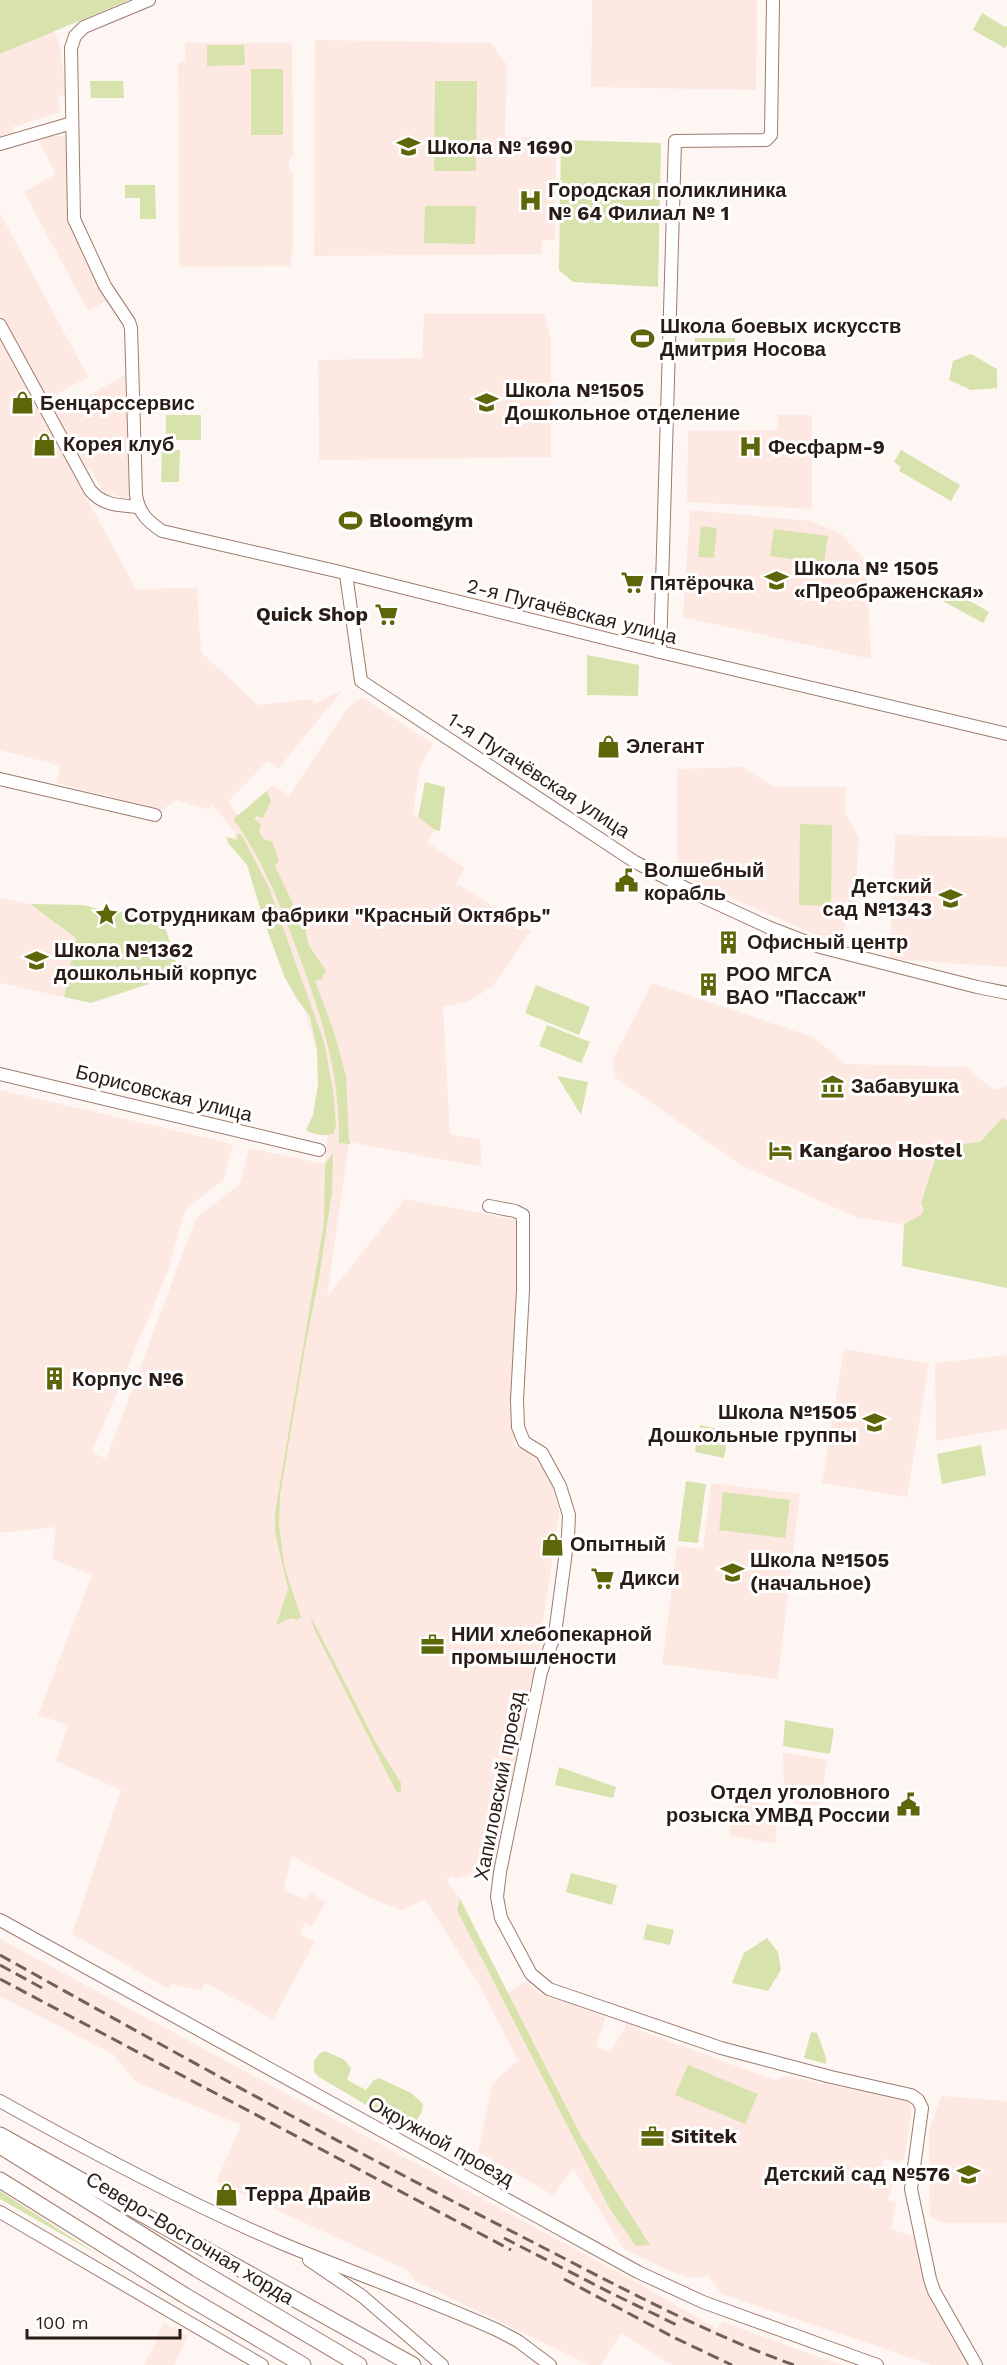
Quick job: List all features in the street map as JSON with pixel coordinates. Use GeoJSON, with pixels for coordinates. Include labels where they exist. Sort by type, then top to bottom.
{"type":"FeatureCollection","features":[{"type":"Feature","properties":{"kind":"main road"},"geometry":{"type":"LineString","coordinates":[[0,2136],[413,2365]]}},
{"type":"Feature","properties":{"kind":"main road","name":"Северо-Восточная хорда"},"geometry":{"type":"LineString","coordinates":[[0,2146],[188,2263],[359,2365]]}},
{"type":"Feature","properties":{"kind":"main road"},"geometry":{"type":"LineString","coordinates":[[0,2181],[184,2295],[303,2365]]}},
{"type":"Feature","properties":{"kind":"street"},"geometry":{"type":"LineString","coordinates":[[0,326],[90,490],[97,499],[105,503],[138,507],[131,328],[105,286],[74,219],[71,48],[75,36],[84,27],[149,0]]}},
{"type":"Feature","properties":{"kind":"street"},"geometry":{"type":"LineString","coordinates":[[660,652],[675,141],[766,140],[771,135],[773,0]]}},
{"type":"Feature","properties":{"kind":"street"},"geometry":{"type":"LineString","coordinates":[[0,144],[72,123]]}},
{"type":"Feature","properties":{"kind":"street","name":"2-я Пугачёвская улица"},"geometry":{"type":"LineString","coordinates":[[138,507],[147,520],[162,531],[1007,734]]}},
{"type":"Feature","properties":{"kind":"street","name":"1-я Пугачёвская улица"},"geometry":{"type":"LineString","coordinates":[[346,574],[361,681],[635,862],[751,920],[820,947],[1007,993]]}},
{"type":"Feature","properties":{"kind":"street"},"geometry":{"type":"LineString","coordinates":[[0,779],[155,815]]}},
{"type":"Feature","properties":{"kind":"street","name":"Борисовская улица"},"geometry":{"type":"LineString","coordinates":[[0,1074],[319,1150]]}},
{"type":"Feature","properties":{"kind":"street","name":"Хапиловский проезд"},"geometry":{"type":"LineString","coordinates":[[489,1206],[515,1211],[523,1215],[518,1427],[524,1442],[542,1453],[560,1486],[569,1515],[567,1548],[555,1634],[541,1672],[500,1872],[497,1897],[501,1918],[531,1974],[549,1989],[721,2048],[911,2095],[918,2100],[922,2108],[911,2189],[930,2280],[976,2365]]}},
{"type":"Feature","properties":{"kind":"street","name":"Окружной проезд"},"geometry":{"type":"LineString","coordinates":[[0,1920],[647,2276],[703,2302],[877,2365]]}},
{"type":"Feature","properties":{"kind":"street"},"geometry":{"type":"LineString","coordinates":[[0,2101],[177,2194],[280,2242],[518,2340],[550,2365]]}},
{"type":"Feature","properties":{"kind":"street"},"geometry":{"type":"LineString","coordinates":[[0,2212],[262,2365]]}},
{"type":"Feature","properties":{"kind":"street"},"geometry":{"type":"LineString","coordinates":[[280,2242],[362,2296],[442,2365]]}},
{"type":"Feature","properties":{"kind":"shaded area"},"geometry":{"type":"Polygon","coordinates":[[[592,0],[757,0],[756,90],[591,87],[592,0]]]}},
{"type":"Feature","properties":{"kind":"shaded area"},"geometry":{"type":"Polygon","coordinates":[[[54,31],[60,45],[66,94],[57,98],[61,112],[13,127],[15,134],[0,139],[0,54],[54,31]]]}},
{"type":"Feature","properties":{"kind":"shaded area","name":"Школа № 1690"},"geometry":{"type":"Polygon","coordinates":[[[315,40],[491,43],[507,65],[505,137],[556,138],[555,240],[542,240],[542,254],[314,256],[315,40]]]}},
{"type":"Feature","properties":{"kind":"shaded area"},"geometry":{"type":"Polygon","coordinates":[[[185,43],[292,43],[293,157],[289,160],[289,169],[293,173],[293,249],[290,266],[179,267],[178,62],[185,62],[185,43]]]}},
{"type":"Feature","properties":{"kind":"shaded area"},"geometry":{"type":"Polygon","coordinates":[[[68,136],[70,224],[106,301],[88,311],[24,192],[56,174],[37,138],[68,136]]]}},
{"type":"Feature","properties":{"kind":"shaded area"},"geometry":{"type":"Polygon","coordinates":[[[0,213],[88,377],[48,399],[0,316],[0,213]]]}},
{"type":"Feature","properties":{"kind":"shaded area","name":"Школа №1505 Дошкольное отделение"},"geometry":{"type":"Polygon","coordinates":[[[424,314],[544,314],[551,340],[551,457],[319,460],[318,360],[422,358],[424,314]]]}},
{"type":"Feature","properties":{"kind":"shaded area"},"geometry":{"type":"Polygon","coordinates":[[[0,339],[136,589],[197,588],[201,652],[258,705],[313,699],[314,704],[343,690],[278,769],[268,761],[228,802],[238,815],[273,785],[289,796],[346,710],[362,697],[433,744],[420,766],[413,813],[435,830],[427,842],[465,868],[456,883],[531,931],[493,986],[469,1001],[443,1007],[450,1134],[480,1140],[482,1167],[349,1142],[327,1297],[405,1199],[517,1220],[517,1283],[511,1403],[515,1446],[530,1453],[539,1461],[554,1490],[559,1513],[535,1678],[531,1679],[512,1792],[503,1796],[498,1823],[502,1824],[495,1859],[490,1867],[483,1866],[482,1874],[469,1873],[469,1875],[455,1879],[454,1876],[446,1879],[460,1899],[508,1993],[526,1981],[537,1992],[606,2017],[596,2047],[611,2052],[627,2023],[641,2031],[775,2080],[786,2076],[908,2101],[912,2108],[904,2159],[899,2162],[884,2159],[879,2176],[894,2181],[888,2200],[896,2203],[891,2229],[917,2238],[923,2279],[970,2365],[932,2365],[722,2294],[708,2276],[690,2278],[665,2269],[624,2249],[573,2168],[553,2195],[478,2152],[492,2084],[518,2060],[478,1983],[425,1899],[402,1910],[372,1899],[292,1856],[283,1890],[307,1900],[311,1893],[326,1902],[312,1926],[305,1923],[300,1934],[315,1942],[273,2019],[205,1983],[202,1991],[172,1984],[169,1989],[72,1934],[121,1790],[56,1761],[68,1725],[38,1715],[92,1575],[52,1559],[56,1527],[0,1533],[0,1090],[233,1144],[224,1179],[185,1210],[168,1271],[92,1452],[106,1459],[196,1218],[240,1184],[249,1148],[324,1164],[329,1126],[326,1082],[268,889],[233,841],[235,832],[212,804],[210,810],[176,800],[162,810],[56,783],[61,766],[0,750],[0,339]]]}},
{"type":"Feature","properties":{"kind":"shaded area"},"geometry":{"type":"Polygon","coordinates":[[[125,375],[131,496],[124,499],[113,494],[107,499],[90,467],[83,471],[56,414],[125,375]]]}},
{"type":"Feature","properties":{"kind":"shaded area","name":"Фесфарм-9"},"geometry":{"type":"Polygon","coordinates":[[[778,415],[812,415],[812,509],[687,502],[688,431],[778,430],[778,415]]]}},
{"type":"Feature","properties":{"kind":"shaded area","name":"Школа № 1505 «Преображенская»"},"geometry":{"type":"Polygon","coordinates":[[[690,510],[810,521],[840,533],[866,561],[871,659],[683,617],[690,510]]]}},
{"type":"Feature","properties":{"kind":"shaded area"},"geometry":{"type":"Polygon","coordinates":[[[742,767],[775,787],[846,787],[845,813],[859,837],[855,906],[837,944],[677,874],[677,769],[742,767]]]}},
{"type":"Feature","properties":{"kind":"shaded area","name":"Детский сад №1343"},"geometry":{"type":"Polygon","coordinates":[[[895,835],[1007,837],[1007,967],[890,959],[895,835]]]}},
{"type":"Feature","properties":{"kind":"shaded area","name":"Школа №1362 дошкольный корпус"},"geometry":{"type":"Polygon","coordinates":[[[0,898],[30,904],[76,938],[64,997],[0,983],[0,898]]]}},
{"type":"Feature","properties":{"kind":"shaded area"},"geometry":{"type":"Polygon","coordinates":[[[652,983],[813,1037],[845,1064],[966,1067],[994,1090],[1007,1086],[1007,1120],[1002,1118],[931,1194],[921,1215],[904,1224],[858,1218],[741,1165],[616,1078],[612,1061],[652,983]]]}},
{"type":"Feature","properties":{"kind":"shaded area","name":"Школа №1505 Дошкольные группы"},"geometry":{"type":"Polygon","coordinates":[[[844,1349],[929,1363],[907,1497],[822,1483],[844,1349]]]}},
{"type":"Feature","properties":{"kind":"shaded area"},"geometry":{"type":"Polygon","coordinates":[[[1007,1355],[1007,1429],[936,1441],[935,1363],[1007,1355]]]}},
{"type":"Feature","properties":{"kind":"shaded area","name":"Школа №1505 (начальное)"},"geometry":{"type":"Polygon","coordinates":[[[711,1483],[800,1494],[778,1679],[662,1664],[677,1546],[703,1549],[711,1483]]]}},
{"type":"Feature","properties":{"kind":"shaded area"},"geometry":{"type":"Polygon","coordinates":[[[783,1752],[827,1760],[820,1807],[784,1801],[783,1752]]]}},
{"type":"Feature","properties":{"kind":"shaded area"},"geometry":{"type":"Polygon","coordinates":[[[735,1799],[775,1805],[776,1844],[729,1836],[735,1799]]]}},
{"type":"Feature","properties":{"kind":"shaded area"},"geometry":{"type":"Polygon","coordinates":[[[0,1939],[640,2284],[717,2329],[723,2322],[841,2365],[672,2365],[621,2333],[601,2365],[590,2365],[415,2281],[407,2270],[216,2182],[241,2125],[136,2082],[113,2054],[0,1996],[0,1939]]]}},
{"type":"Feature","properties":{"kind":"shaded area","name":"Детский сад №576"},"geometry":{"type":"Polygon","coordinates":[[[941,2096],[1007,2101],[1007,2223],[945,2223],[930,2217],[929,2131],[941,2096]]]}},
{"type":"Feature","properties":{"kind":"shaded area"},"geometry":{"type":"Polygon","coordinates":[[[164,2323],[188,2336],[174,2365],[144,2365],[164,2323]]]}},
{"type":"Feature","properties":{"kind":"green space"},"geometry":{"type":"Polygon","coordinates":[[[0,0],[129,0],[0,54],[0,0]]]}},
{"type":"Feature","properties":{"kind":"green space"},"geometry":{"type":"Polygon","coordinates":[[[982,13],[1005,27],[1007,26],[1005,48],[973,30],[982,13]]]}},
{"type":"Feature","properties":{"kind":"green space"},"geometry":{"type":"Polygon","coordinates":[[[207,45],[244,45],[245,65],[207,66],[207,45]]]}},
{"type":"Feature","properties":{"kind":"green space"},"geometry":{"type":"Polygon","coordinates":[[[251,69],[283,69],[283,135],[251,135],[251,69]]]}},
{"type":"Feature","properties":{"kind":"green space"},"geometry":{"type":"Polygon","coordinates":[[[90,81],[123,81],[124,98],[91,98],[90,81]]]}},
{"type":"Feature","properties":{"kind":"green space"},"geometry":{"type":"Polygon","coordinates":[[[435,81],[477,81],[476,171],[434,171],[435,81]]]}},
{"type":"Feature","properties":{"kind":"green space"},"geometry":{"type":"Polygon","coordinates":[[[561,140],[661,143],[658,287],[573,282],[559,270],[561,140]]]}},
{"type":"Feature","properties":{"kind":"green space"},"geometry":{"type":"Polygon","coordinates":[[[125,185],[155,185],[156,219],[140,219],[140,198],[125,198],[125,185]]]}},
{"type":"Feature","properties":{"kind":"green space"},"geometry":{"type":"Polygon","coordinates":[[[425,206],[476,206],[475,244],[424,243],[425,206]]]}},
{"type":"Feature","properties":{"kind":"green space"},"geometry":{"type":"Polygon","coordinates":[[[695,338],[735,338],[735,355],[695,354],[695,338]]]}},
{"type":"Feature","properties":{"kind":"green space"},"geometry":{"type":"Polygon","coordinates":[[[971,354],[997,369],[997,388],[971,390],[949,380],[953,361],[971,354]]]}},
{"type":"Feature","properties":{"kind":"green space"},"geometry":{"type":"Polygon","coordinates":[[[166,415],[201,415],[201,440],[166,440],[166,415]]]}},
{"type":"Feature","properties":{"kind":"green space"},"geometry":{"type":"Polygon","coordinates":[[[162,450],[180,450],[179,482],[161,482],[162,450]]]}},
{"type":"Feature","properties":{"kind":"green space"},"geometry":{"type":"Polygon","coordinates":[[[901,450],[960,485],[951,501],[899,471],[901,467],[894,462],[901,450]]]}},
{"type":"Feature","properties":{"kind":"green space"},"geometry":{"type":"Polygon","coordinates":[[[701,526],[717,528],[714,558],[698,557],[701,526]]]}},
{"type":"Feature","properties":{"kind":"green space"},"geometry":{"type":"Polygon","coordinates":[[[774,529],[828,536],[824,564],[770,556],[774,529]]]}},
{"type":"Feature","properties":{"kind":"green space"},"geometry":{"type":"Polygon","coordinates":[[[949,589],[989,612],[983,623],[943,601],[949,589]]]}},
{"type":"Feature","properties":{"kind":"green space"},"geometry":{"type":"Polygon","coordinates":[[[587,655],[639,665],[638,696],[587,695],[587,655]]]}},
{"type":"Feature","properties":{"kind":"green space"},"geometry":{"type":"Polygon","coordinates":[[[425,782],[445,787],[440,831],[435,830],[418,817],[425,782]]]}},
{"type":"Feature","properties":{"kind":"green space"},"geometry":{"type":"Polygon","coordinates":[[[267,791],[271,801],[263,818],[257,816],[254,819],[261,824],[259,832],[264,839],[272,842],[279,860],[275,866],[306,931],[308,944],[326,971],[321,980],[315,981],[334,1032],[346,1076],[351,1144],[339,1143],[332,1067],[321,1020],[305,972],[270,882],[254,850],[234,820],[267,791]]]}},
{"type":"Feature","properties":{"kind":"green space"},"geometry":{"type":"Polygon","coordinates":[[[800,824],[832,825],[831,906],[799,905],[800,824]]]}},
{"type":"Feature","properties":{"kind":"green space"},"geometry":{"type":"Polygon","coordinates":[[[238,833],[243,837],[269,888],[324,1042],[333,1090],[336,1124],[334,1133],[320,1135],[306,1130],[313,1115],[318,1085],[317,1049],[310,1016],[284,976],[247,865],[228,843],[227,837],[237,840],[238,833]]]}},
{"type":"Feature","properties":{"kind":"green space"},"geometry":{"type":"Polygon","coordinates":[[[30,904],[84,905],[158,921],[161,928],[165,927],[177,965],[183,964],[187,968],[183,977],[162,983],[159,975],[147,978],[149,984],[91,1003],[64,997],[76,938],[30,904]]]}},
{"type":"Feature","properties":{"kind":"green space"},"geometry":{"type":"Polygon","coordinates":[[[536,985],[590,1007],[579,1035],[525,1013],[536,985]]]}},
{"type":"Feature","properties":{"kind":"green space"},"geometry":{"type":"Polygon","coordinates":[[[547,1025],[590,1042],[581,1063],[539,1046],[547,1025]]]}},
{"type":"Feature","properties":{"kind":"green space"},"geometry":{"type":"Polygon","coordinates":[[[557,1076],[588,1082],[581,1115],[557,1076]]]}},
{"type":"Feature","properties":{"kind":"green space"},"geometry":{"type":"Polygon","coordinates":[[[1002,1118],[1007,1120],[1007,1288],[902,1266],[904,1224],[921,1215],[924,1209],[921,1203],[938,1151],[948,1146],[980,1142],[1002,1118]]]}},
{"type":"Feature","properties":{"kind":"green space"},"geometry":{"type":"Polygon","coordinates":[[[333,1153],[332,1192],[319,1278],[280,1495],[279,1525],[285,1569],[301,1617],[297,1620],[291,1618],[276,1625],[288,1589],[275,1532],[275,1513],[324,1223],[325,1164],[333,1153]]]}},
{"type":"Feature","properties":{"kind":"green space"},"geometry":{"type":"Polygon","coordinates":[[[700,1425],[729,1431],[724,1458],[695,1452],[700,1425]]]}},
{"type":"Feature","properties":{"kind":"green space"},"geometry":{"type":"Polygon","coordinates":[[[981,1445],[986,1475],[942,1484],[937,1454],[981,1445]]]}},
{"type":"Feature","properties":{"kind":"green space"},"geometry":{"type":"Polygon","coordinates":[[[686,1481],[706,1484],[698,1543],[678,1541],[686,1481]]]}},
{"type":"Feature","properties":{"kind":"green space"},"geometry":{"type":"Polygon","coordinates":[[[723,1492],[790,1500],[785,1538],[719,1530],[723,1492]]]}},
{"type":"Feature","properties":{"kind":"green space"},"geometry":{"type":"Polygon","coordinates":[[[310,1615],[375,1741],[401,1783],[401,1793],[396,1791],[314,1629],[310,1615]]]}},
{"type":"Feature","properties":{"kind":"green space"},"geometry":{"type":"Polygon","coordinates":[[[785,1720],[834,1729],[830,1754],[783,1746],[785,1720]]]}},
{"type":"Feature","properties":{"kind":"green space"},"geometry":{"type":"Polygon","coordinates":[[[559,1767],[616,1787],[613,1798],[555,1785],[559,1767]]]}},
{"type":"Feature","properties":{"kind":"green space"},"geometry":{"type":"Polygon","coordinates":[[[571,1873],[617,1885],[612,1905],[566,1892],[571,1873]]]}},
{"type":"Feature","properties":{"kind":"green space"},"geometry":{"type":"Polygon","coordinates":[[[460,1899],[581,2136],[650,2245],[636,2246],[611,2211],[457,1910],[460,1899]]]}},
{"type":"Feature","properties":{"kind":"green space"},"geometry":{"type":"Polygon","coordinates":[[[647,1924],[674,1930],[670,1945],[643,1939],[647,1924]]]}},
{"type":"Feature","properties":{"kind":"green space"},"geometry":{"type":"Polygon","coordinates":[[[767,1938],[778,1952],[781,1970],[768,1991],[732,1983],[744,1953],[767,1938]]]}},
{"type":"Feature","properties":{"kind":"green space"},"geometry":{"type":"Polygon","coordinates":[[[811,2032],[817,2033],[826,2064],[804,2058],[811,2032]]]}},
{"type":"Feature","properties":{"kind":"green space"},"geometry":{"type":"Polygon","coordinates":[[[325,2051],[345,2060],[351,2069],[347,2080],[366,2090],[374,2080],[379,2078],[411,2093],[423,2104],[421,2114],[411,2127],[405,2128],[319,2077],[314,2072],[314,2061],[320,2053],[325,2051]]]}},
{"type":"Feature","properties":{"kind":"green space"},"geometry":{"type":"Polygon","coordinates":[[[688,2065],[758,2094],[745,2124],[675,2095],[688,2065]]]}},
{"type":"Feature","properties":{"kind":"green space"},"geometry":{"type":"Polygon","coordinates":[[[0,2191],[100,2256],[0,2199],[0,2191]]]}},
{"type":"Feature","properties":{"kind":"railway"},"geometry":{"type":"LineString","coordinates":[[0,1955],[256,2097],[450,2200],[687,2320],[794,2365]]}},
{"type":"Feature","properties":{"kind":"railway"},"geometry":{"type":"LineString","coordinates":[[0,1965],[42,1988]]}},
{"type":"Feature","properties":{"kind":"railway"},"geometry":{"type":"LineString","coordinates":[[0,1979],[511,2250]]}},
{"type":"Feature","properties":{"kind":"railway"},"geometry":{"type":"LineString","coordinates":[[504,2238],[681,2327]]}},
{"type":"Feature","properties":{"kind":"railway"},"geometry":{"type":"LineString","coordinates":[[564,2279],[675,2338],[732,2365]]}},
{"type":"Feature","properties":{"kind":"place","name":"Школа № 1690"},"geometry":{"type":"Point","coordinates":[409,147]}},
{"type":"Feature","properties":{"kind":"place","name":"Городская поликлиника № 64 Филиал № 1"},"geometry":{"type":"Point","coordinates":[530,201]}},
{"type":"Feature","properties":{"kind":"place","name":"Школа боевых искусств Дмитрия Носова"},"geometry":{"type":"Point","coordinates":[642,338]}},
{"type":"Feature","properties":{"kind":"place","name":"Школа №1505 Дошкольное отделение"},"geometry":{"type":"Point","coordinates":[487,402]}},
{"type":"Feature","properties":{"kind":"place","name":"Бенцарссервис"},"geometry":{"type":"Point","coordinates":[22,403]}},
{"type":"Feature","properties":{"kind":"place","name":"Корея клуб"},"geometry":{"type":"Point","coordinates":[45,444]}},
{"type":"Feature","properties":{"kind":"place","name":"Фесфарм-9"},"geometry":{"type":"Point","coordinates":[750,447]}},
{"type":"Feature","properties":{"kind":"place","name":"Bloomgym"},"geometry":{"type":"Point","coordinates":[351,520]}},
{"type":"Feature","properties":{"kind":"place","name":"Школа № 1505 «Преображенская»"},"geometry":{"type":"Point","coordinates":[776,580]}},
{"type":"Feature","properties":{"kind":"place","name":"Пятёрочка"},"geometry":{"type":"Point","coordinates":[632,583]}},
{"type":"Feature","properties":{"kind":"place","name":"Quick Shop"},"geometry":{"type":"Point","coordinates":[386,614]}},
{"type":"Feature","properties":{"kind":"place","name":"Элегант"},"geometry":{"type":"Point","coordinates":[608,746]}},
{"type":"Feature","properties":{"kind":"place","name":"Волшебный корабль"},"geometry":{"type":"Point","coordinates":[626,881]}},
{"type":"Feature","properties":{"kind":"place","name":"Детский сад №1343"},"geometry":{"type":"Point","coordinates":[950,898]}},
{"type":"Feature","properties":{"kind":"place","name":"Сотрудникам фабрики \"Красный Октябрь\""},"geometry":{"type":"Point","coordinates":[106,915]}},
{"type":"Feature","properties":{"kind":"place","name":"Офисный центр"},"geometry":{"type":"Point","coordinates":[729,942]}},
{"type":"Feature","properties":{"kind":"place","name":"Школа №1362 дошкольный корпус"},"geometry":{"type":"Point","coordinates":[36,961]}},
{"type":"Feature","properties":{"kind":"place","name":"РОО МГСА ВАО \"Пассаж\""},"geometry":{"type":"Point","coordinates":[708,985]}},
{"type":"Feature","properties":{"kind":"place","name":"Забавушка"},"geometry":{"type":"Point","coordinates":[833,1086]}},
{"type":"Feature","properties":{"kind":"place","name":"Kangaroo Hostel"},"geometry":{"type":"Point","coordinates":[781,1150]}},
{"type":"Feature","properties":{"kind":"place","name":"Корпус №6"},"geometry":{"type":"Point","coordinates":[54,1379]}},
{"type":"Feature","properties":{"kind":"place","name":"Школа №1505 Дошкольные группы"},"geometry":{"type":"Point","coordinates":[875,1423]}},
{"type":"Feature","properties":{"kind":"place","name":"Опытный"},"geometry":{"type":"Point","coordinates":[552,1544]}},
{"type":"Feature","properties":{"kind":"place","name":"Школа №1505 (начальное)"},"geometry":{"type":"Point","coordinates":[732,1572]}},
{"type":"Feature","properties":{"kind":"place","name":"Дикси"},"geometry":{"type":"Point","coordinates":[602,1578]}},
{"type":"Feature","properties":{"kind":"place","name":"НИИ хлебопекарной промышлености"},"geometry":{"type":"Point","coordinates":[433,1645]}},
{"type":"Feature","properties":{"kind":"place","name":"Отдел уголовного розыска УМВД России"},"geometry":{"type":"Point","coordinates":[908,1804]}},
{"type":"Feature","properties":{"kind":"place","name":"Sititek"},"geometry":{"type":"Point","coordinates":[653,2136]}},
{"type":"Feature","properties":{"kind":"place","name":"Детский сад №576"},"geometry":{"type":"Point","coordinates":[968,2174]}},
{"type":"Feature","properties":{"kind":"place","name":"Терра Драйв"},"geometry":{"type":"Point","coordinates":[227,2194]}}]}
